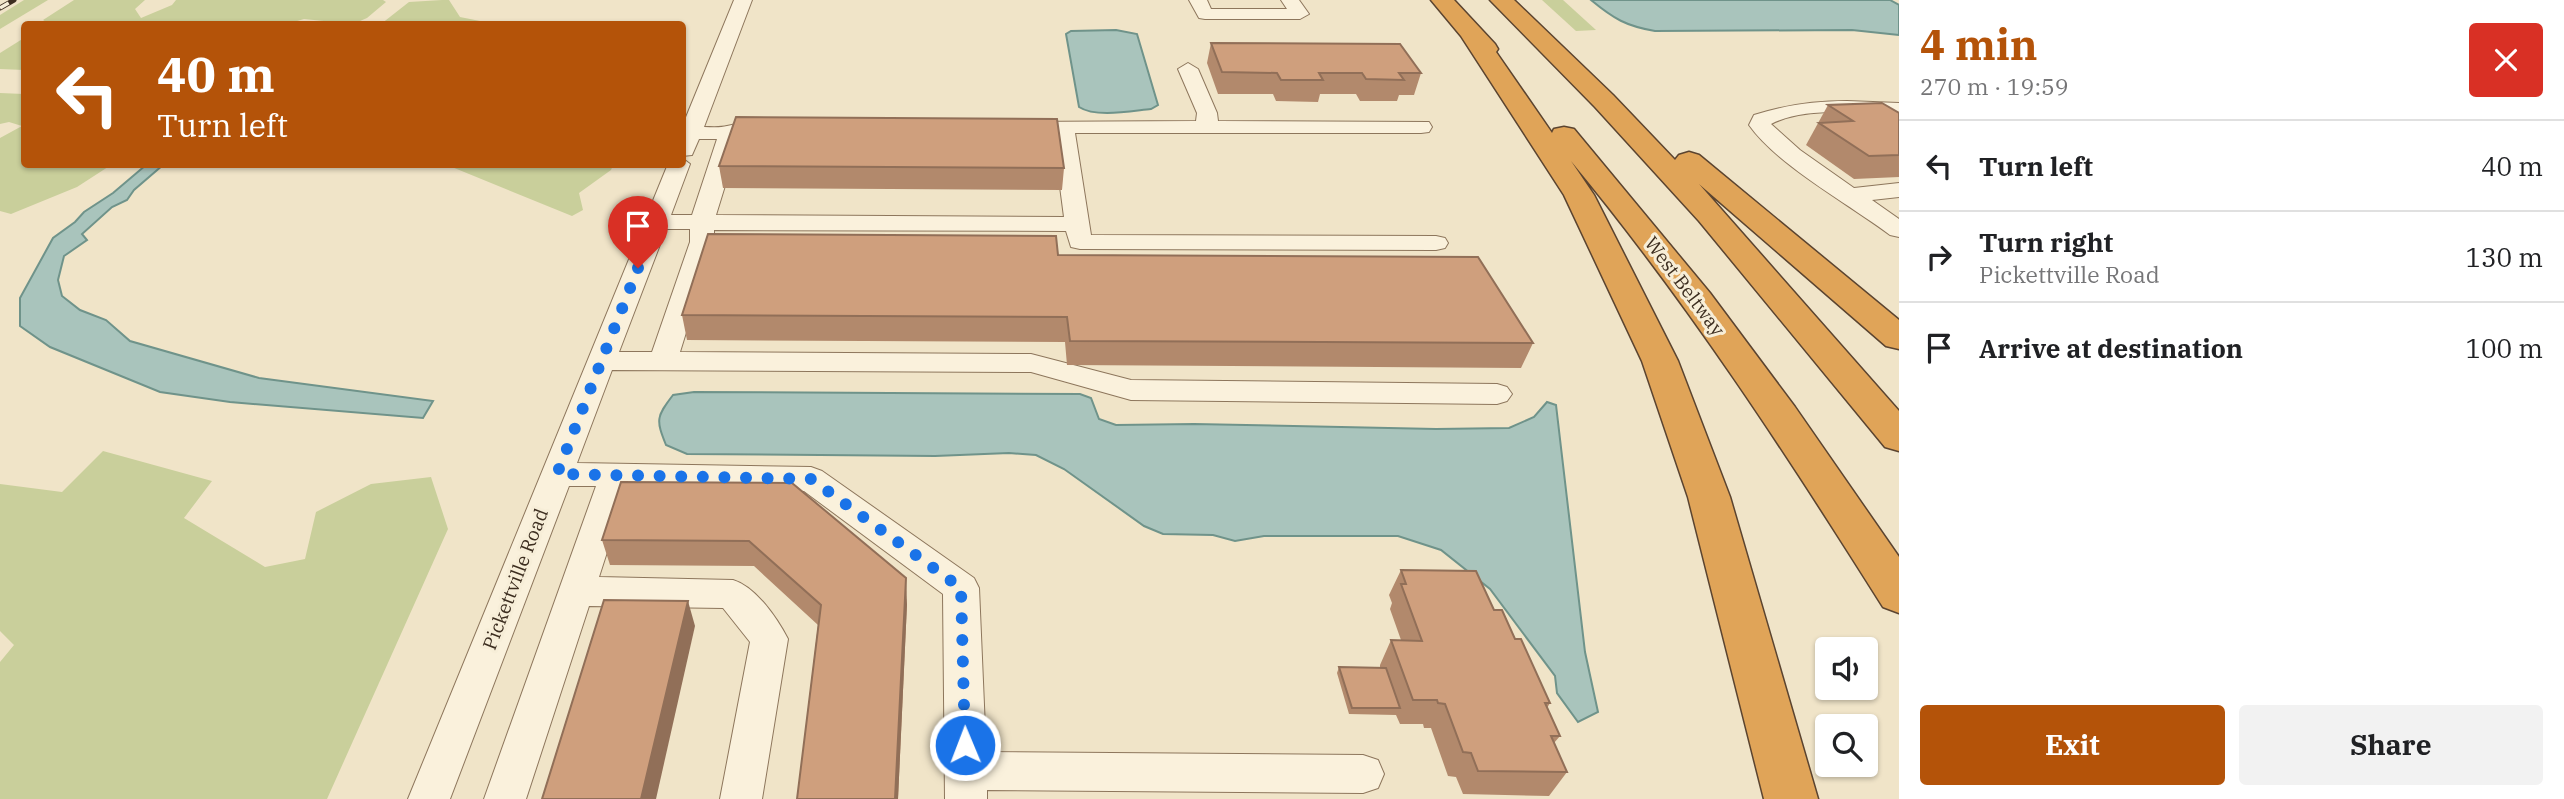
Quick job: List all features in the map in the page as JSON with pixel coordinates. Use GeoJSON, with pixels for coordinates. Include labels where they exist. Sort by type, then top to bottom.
{"type":"FeatureCollection","features":[{"type":"Feature","properties":{"kind":"highway","name":"West Beltway"},"geometry":{"type":"LineString","coordinates":[[1442,0],[1639,224],[1776,410],[1899,594]]}},
{"type":"Feature","properties":{"kind":"highway"},"geometry":{"type":"LineString","coordinates":[[1507,6],[1552,39],[1631,111],[1899,338]]}},
{"type":"Feature","properties":{"kind":"highway"},"geometry":{"type":"LineString","coordinates":[[1507,6],[1604,101],[1710,214],[1899,437]]}},
{"type":"Feature","properties":{"kind":"highway"},"geometry":{"type":"LineString","coordinates":[[1470,31],[1579,195],[1660,361],[1709,497],[1791,799]]}},
{"type":"Feature","properties":{"kind":"street"},"geometry":{"type":"LineString","coordinates":[[686,145],[743,0]]}},
{"type":"Feature","properties":{"kind":"street"},"geometry":{"type":"LineString","coordinates":[[1199,1],[1205,14],[1300,13],[1291,1]]}},
{"type":"Feature","properties":{"kind":"street"},"geometry":{"type":"LineString","coordinates":[[1188,69],[1207,113],[1207,127]]}},
{"type":"Feature","properties":{"kind":"street"},"geometry":{"type":"LineString","coordinates":[[1899,108],[1842,106],[1775,114],[1761,119],[1760,125],[1773,139],[1899,230]]}},
{"type":"Feature","properties":{"kind":"street"},"geometry":{"type":"LineString","coordinates":[[691,133],[730,133],[745,126],[787,126]]}},
{"type":"Feature","properties":{"kind":"street"},"geometry":{"type":"LineString","coordinates":[[994,127],[1421,127]]}},
{"type":"Feature","properties":{"kind":"street"},"geometry":{"type":"LineString","coordinates":[[1063,127],[1080,242],[1436,243]]}},
{"type":"Feature","properties":{"kind":"street"},"geometry":{"type":"LineString","coordinates":[[663,361],[702,242],[702,222],[730,133]]}},
{"type":"Feature","properties":{"kind":"street","name":"Pickettville Road"},"geometry":{"type":"LineString","coordinates":[[429,799],[677,168]]}},
{"type":"Feature","properties":{"kind":"street"},"geometry":{"type":"LineString","coordinates":[[1850,195],[1899,190]]}},
{"type":"Feature","properties":{"kind":"street"},"geometry":{"type":"LineString","coordinates":[[656,222],[1077,224]]}},
{"type":"Feature","properties":{"kind":"street"},"geometry":{"type":"LineString","coordinates":[[601,361],[1031,363],[1131,390],[1497,394]]}},
{"type":"Feature","properties":{"kind":"street"},"geometry":{"type":"LineString","coordinates":[[557,474],[811,479],[961,588],[966,785],[1363,774]]}},
{"type":"Feature","properties":{"kind":"street"},"geometry":{"type":"LineString","coordinates":[[505,799],[616,475]]}},
{"type":"Feature","properties":{"kind":"street"},"geometry":{"type":"LineString","coordinates":[[576,591],[733,594],[768,639],[741,799]]}},
{"type":"Feature","properties":{"kind":"green space"},"geometry":{"type":"Polygon","coordinates":[[[24,0],[48,0],[0,29],[0,15],[24,0]]]}},
{"type":"Feature","properties":{"kind":"green space"},"geometry":{"type":"Polygon","coordinates":[[[74,0],[145,0],[135,9],[141,18],[172,5],[176,0],[386,2],[360,21],[43,20],[74,0]]]}},
{"type":"Feature","properties":{"kind":"green space"},"geometry":{"type":"Polygon","coordinates":[[[449,0],[460,17],[480,21],[385,21],[409,2],[449,0]]]}},
{"type":"Feature","properties":{"kind":"green space"},"geometry":{"type":"Polygon","coordinates":[[[1542,0],[1563,0],[1596,30],[1576,31],[1542,0]]]}},
{"type":"Feature","properties":{"kind":"green space"},"geometry":{"type":"Polygon","coordinates":[[[21,40],[21,70],[0,69],[0,53],[21,40]]]}},
{"type":"Feature","properties":{"kind":"green space"},"geometry":{"type":"Polygon","coordinates":[[[0,93],[21,94],[21,126],[9,122],[0,124],[0,93]]]}},
{"type":"Feature","properties":{"kind":"green space"},"geometry":{"type":"Polygon","coordinates":[[[21,127],[21,168],[106,168],[77,187],[11,214],[0,211],[0,138],[21,127]]]}},
{"type":"Feature","properties":{"kind":"green space"},"geometry":{"type":"Polygon","coordinates":[[[454,168],[612,168],[579,193],[583,210],[572,216],[454,168]]]}},
{"type":"Feature","properties":{"kind":"green space"},"geometry":{"type":"Polygon","coordinates":[[[103,451],[212,481],[184,518],[265,567],[305,559],[316,512],[371,484],[431,477],[448,529],[327,799],[0,799],[0,662],[14,645],[0,631],[0,484],[62,492],[103,451]]]}},
{"type":"Feature","properties":{"kind":"water"},"geometry":{"type":"Polygon","coordinates":[[[1591,0],[1890,0],[1899,5],[1899,35],[1852,30],[1655,31],[1621,21],[1591,0]]]}},
{"type":"Feature","properties":{"kind":"water"},"geometry":{"type":"Polygon","coordinates":[[[1116,30],[1137,34],[1158,105],[1151,109],[1104,113],[1079,107],[1066,34],[1071,31],[1116,30]]]}},
{"type":"Feature","properties":{"kind":"water"},"geometry":{"type":"Polygon","coordinates":[[[142,168],[160,168],[134,190],[127,200],[112,207],[82,234],[87,240],[64,256],[58,280],[62,296],[80,310],[106,320],[130,341],[259,378],[433,401],[423,418],[230,402],[160,392],[50,347],[20,326],[20,298],[53,238],[84,212],[113,193],[142,168]]]}},
{"type":"Feature","properties":{"kind":"water"},"geometry":{"type":"Polygon","coordinates":[[[694,392],[1080,394],[1091,398],[1099,419],[1116,425],[1509,428],[1534,417],[1547,402],[1556,405],[1585,652],[1598,712],[1578,722],[1557,693],[1555,676],[1490,589],[1441,550],[1398,536],[1264,536],[1235,541],[1213,535],[1163,534],[1144,526],[1064,469],[1036,455],[687,454],[666,445],[659,419],[673,395],[694,392]]]}},
{"type":"Feature","properties":{"kind":"building"},"geometry":{"type":"Polygon","coordinates":[[[1211,43],[1400,44],[1421,73],[1399,73],[1404,80],[1366,79],[1362,73],[1319,73],[1323,80],[1281,80],[1277,73],[1222,72],[1211,43]]]}},
{"type":"Feature","properties":{"kind":"building"},"geometry":{"type":"Polygon","coordinates":[[[1882,103],[1899,113],[1899,155],[1869,156],[1819,123],[1853,121],[1828,105],[1882,103]]]}},
{"type":"Feature","properties":{"kind":"building"},"geometry":{"type":"Polygon","coordinates":[[[736,117],[1057,119],[1064,168],[719,166],[736,117]]]}},
{"type":"Feature","properties":{"kind":"building"},"geometry":{"type":"Polygon","coordinates":[[[708,234],[1056,236],[1058,255],[1478,257],[1533,343],[1070,341],[1067,317],[682,315],[708,234]]]}},
{"type":"Feature","properties":{"kind":"building"},"geometry":{"type":"Polygon","coordinates":[[[621,482],[792,483],[906,578],[895,799],[797,799],[821,605],[749,541],[602,540],[621,482]]]}},
{"type":"Feature","properties":{"kind":"building"},"geometry":{"type":"Polygon","coordinates":[[[1401,570],[1476,571],[1494,610],[1502,610],[1515,639],[1521,639],[1550,703],[1545,703],[1560,736],[1551,736],[1567,772],[1478,771],[1471,753],[1463,752],[1445,704],[1438,703],[1437,700],[1413,700],[1391,640],[1422,641],[1401,584],[1406,584],[1401,570]]]}},
{"type":"Feature","properties":{"kind":"building"},"geometry":{"type":"Polygon","coordinates":[[[604,600],[688,601],[641,799],[542,799],[604,600]]]}},
{"type":"Feature","properties":{"kind":"building"},"geometry":{"type":"Polygon","coordinates":[[[1339,667],[1386,668],[1400,708],[1352,708],[1339,667]]]}},
{"type":"Feature","properties":{"kind":"railway"},"geometry":{"type":"LineString","coordinates":[[0,8],[14,0]]}},
{"type":"Feature","properties":{"kind":"route"},"geometry":{"type":"LineString","coordinates":[[638,268],[557,474],[811,479],[961,588],[965,745]]}}]}
